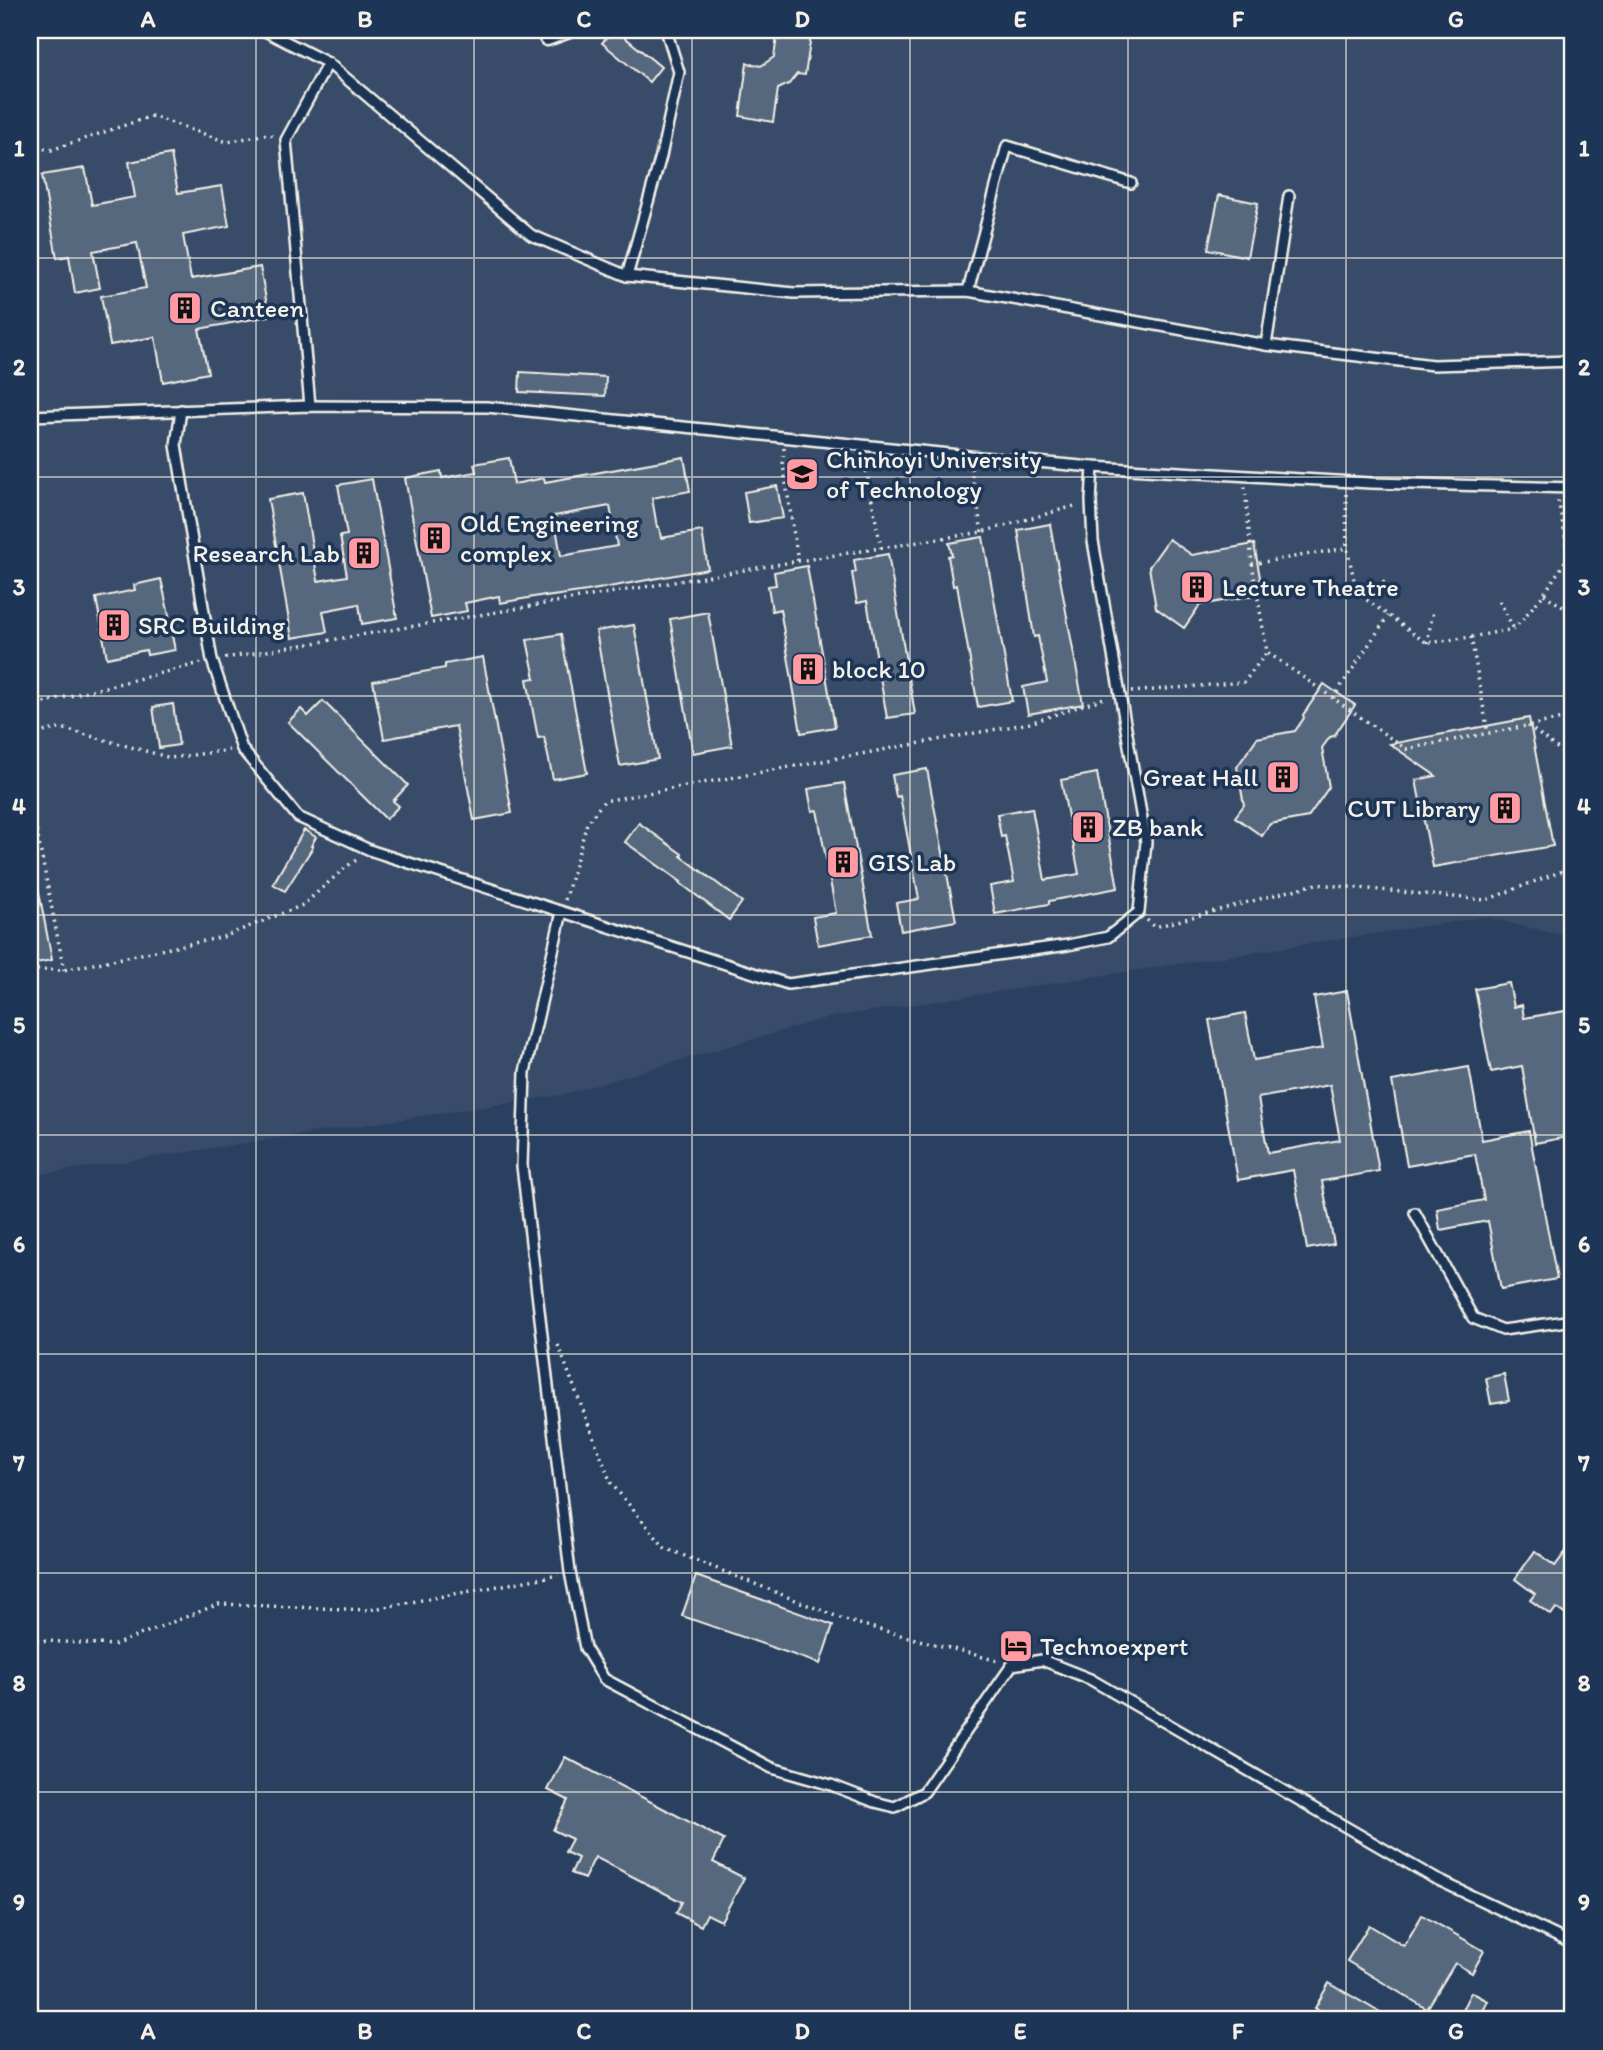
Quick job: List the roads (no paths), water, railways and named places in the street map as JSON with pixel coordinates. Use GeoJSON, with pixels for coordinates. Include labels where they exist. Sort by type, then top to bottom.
{"type":"FeatureCollection","features":[{"type":"Feature","properties":{"kind":"street"},"geometry":{"type":"LineString","coordinates":[[547,38],[569,30]]}},
{"type":"Feature","properties":{"kind":"lane"},"geometry":{"type":"LineString","coordinates":[[264,30],[328,63],[531,235],[627,276],[794,293],[968,291],[1266,345],[1433,365],[1573,361]]}},
{"type":"Feature","properties":{"kind":"lane"},"geometry":{"type":"LineString","coordinates":[[627,276],[661,156],[679,72],[666,30]]}},
{"type":"Feature","properties":{"kind":"lane"},"geometry":{"type":"LineString","coordinates":[[310,406],[286,140],[328,63]]}},
{"type":"Feature","properties":{"kind":"lane"},"geometry":{"type":"LineString","coordinates":[[968,291],[1007,146],[1131,183]]}},
{"type":"Feature","properties":{"kind":"lane"},"geometry":{"type":"LineString","coordinates":[[1266,345],[1289,196]]}},
{"type":"Feature","properties":{"kind":"lane"},"geometry":{"type":"LineString","coordinates":[[30,416],[310,406],[487,407],[1094,467],[1346,482],[1573,488]]}},
{"type":"Feature","properties":{"kind":"lane"},"geometry":{"type":"LineString","coordinates":[[181,410],[176,445],[212,660],[242,749],[298,817],[372,850],[788,984],[1068,946],[1108,937],[1139,912],[1146,842],[1093,541],[1091,501],[1094,467]]}},
{"type":"Feature","properties":{"kind":"lane"},"geometry":{"type":"LineString","coordinates":[[562,912],[525,1072],[522,1166],[570,1572],[585,1648],[604,1679],[772,1768],[895,1807],[925,1792],[1012,1665],[1042,1660],[1090,1679],[1434,1878],[1573,1944]]}},
{"type":"Feature","properties":{"kind":"lane"},"geometry":{"type":"LineString","coordinates":[[1415,1213],[1473,1318],[1503,1329],[1573,1320]]}},
{"type":"Feature","properties":{"kind":"place","name":"Canteen"},"geometry":{"type":"Point","coordinates":[185,308]}},
{"type":"Feature","properties":{"kind":"place","name":"Chinhoyi University of Technology"},"geometry":{"type":"Point","coordinates":[802,474]}},
{"type":"Feature","properties":{"kind":"place","name":"Old Engineering complex"},"geometry":{"type":"Point","coordinates":[435,538]}},
{"type":"Feature","properties":{"kind":"place","name":"Research Lab"},"geometry":{"type":"Point","coordinates":[364,553]}},
{"type":"Feature","properties":{"kind":"place","name":"Lecture Theatre"},"geometry":{"type":"Point","coordinates":[1197,587]}},
{"type":"Feature","properties":{"kind":"place","name":"SRC Building"},"geometry":{"type":"Point","coordinates":[114,625]}},
{"type":"Feature","properties":{"kind":"place","name":"block 10"},"geometry":{"type":"Point","coordinates":[808,669]}},
{"type":"Feature","properties":{"kind":"place","name":"Great Hall"},"geometry":{"type":"Point","coordinates":[1283,777]}},
{"type":"Feature","properties":{"kind":"place","name":"CUT Library"},"geometry":{"type":"Point","coordinates":[1505,808]}},
{"type":"Feature","properties":{"kind":"place","name":"ZB bank"},"geometry":{"type":"Point","coordinates":[1088,827]}},
{"type":"Feature","properties":{"kind":"place","name":"GIS Lab"},"geometry":{"type":"Point","coordinates":[843,862]}},
{"type":"Feature","properties":{"kind":"place","name":"Technoexpert"},"geometry":{"type":"Point","coordinates":[1016,1646]}}]}
